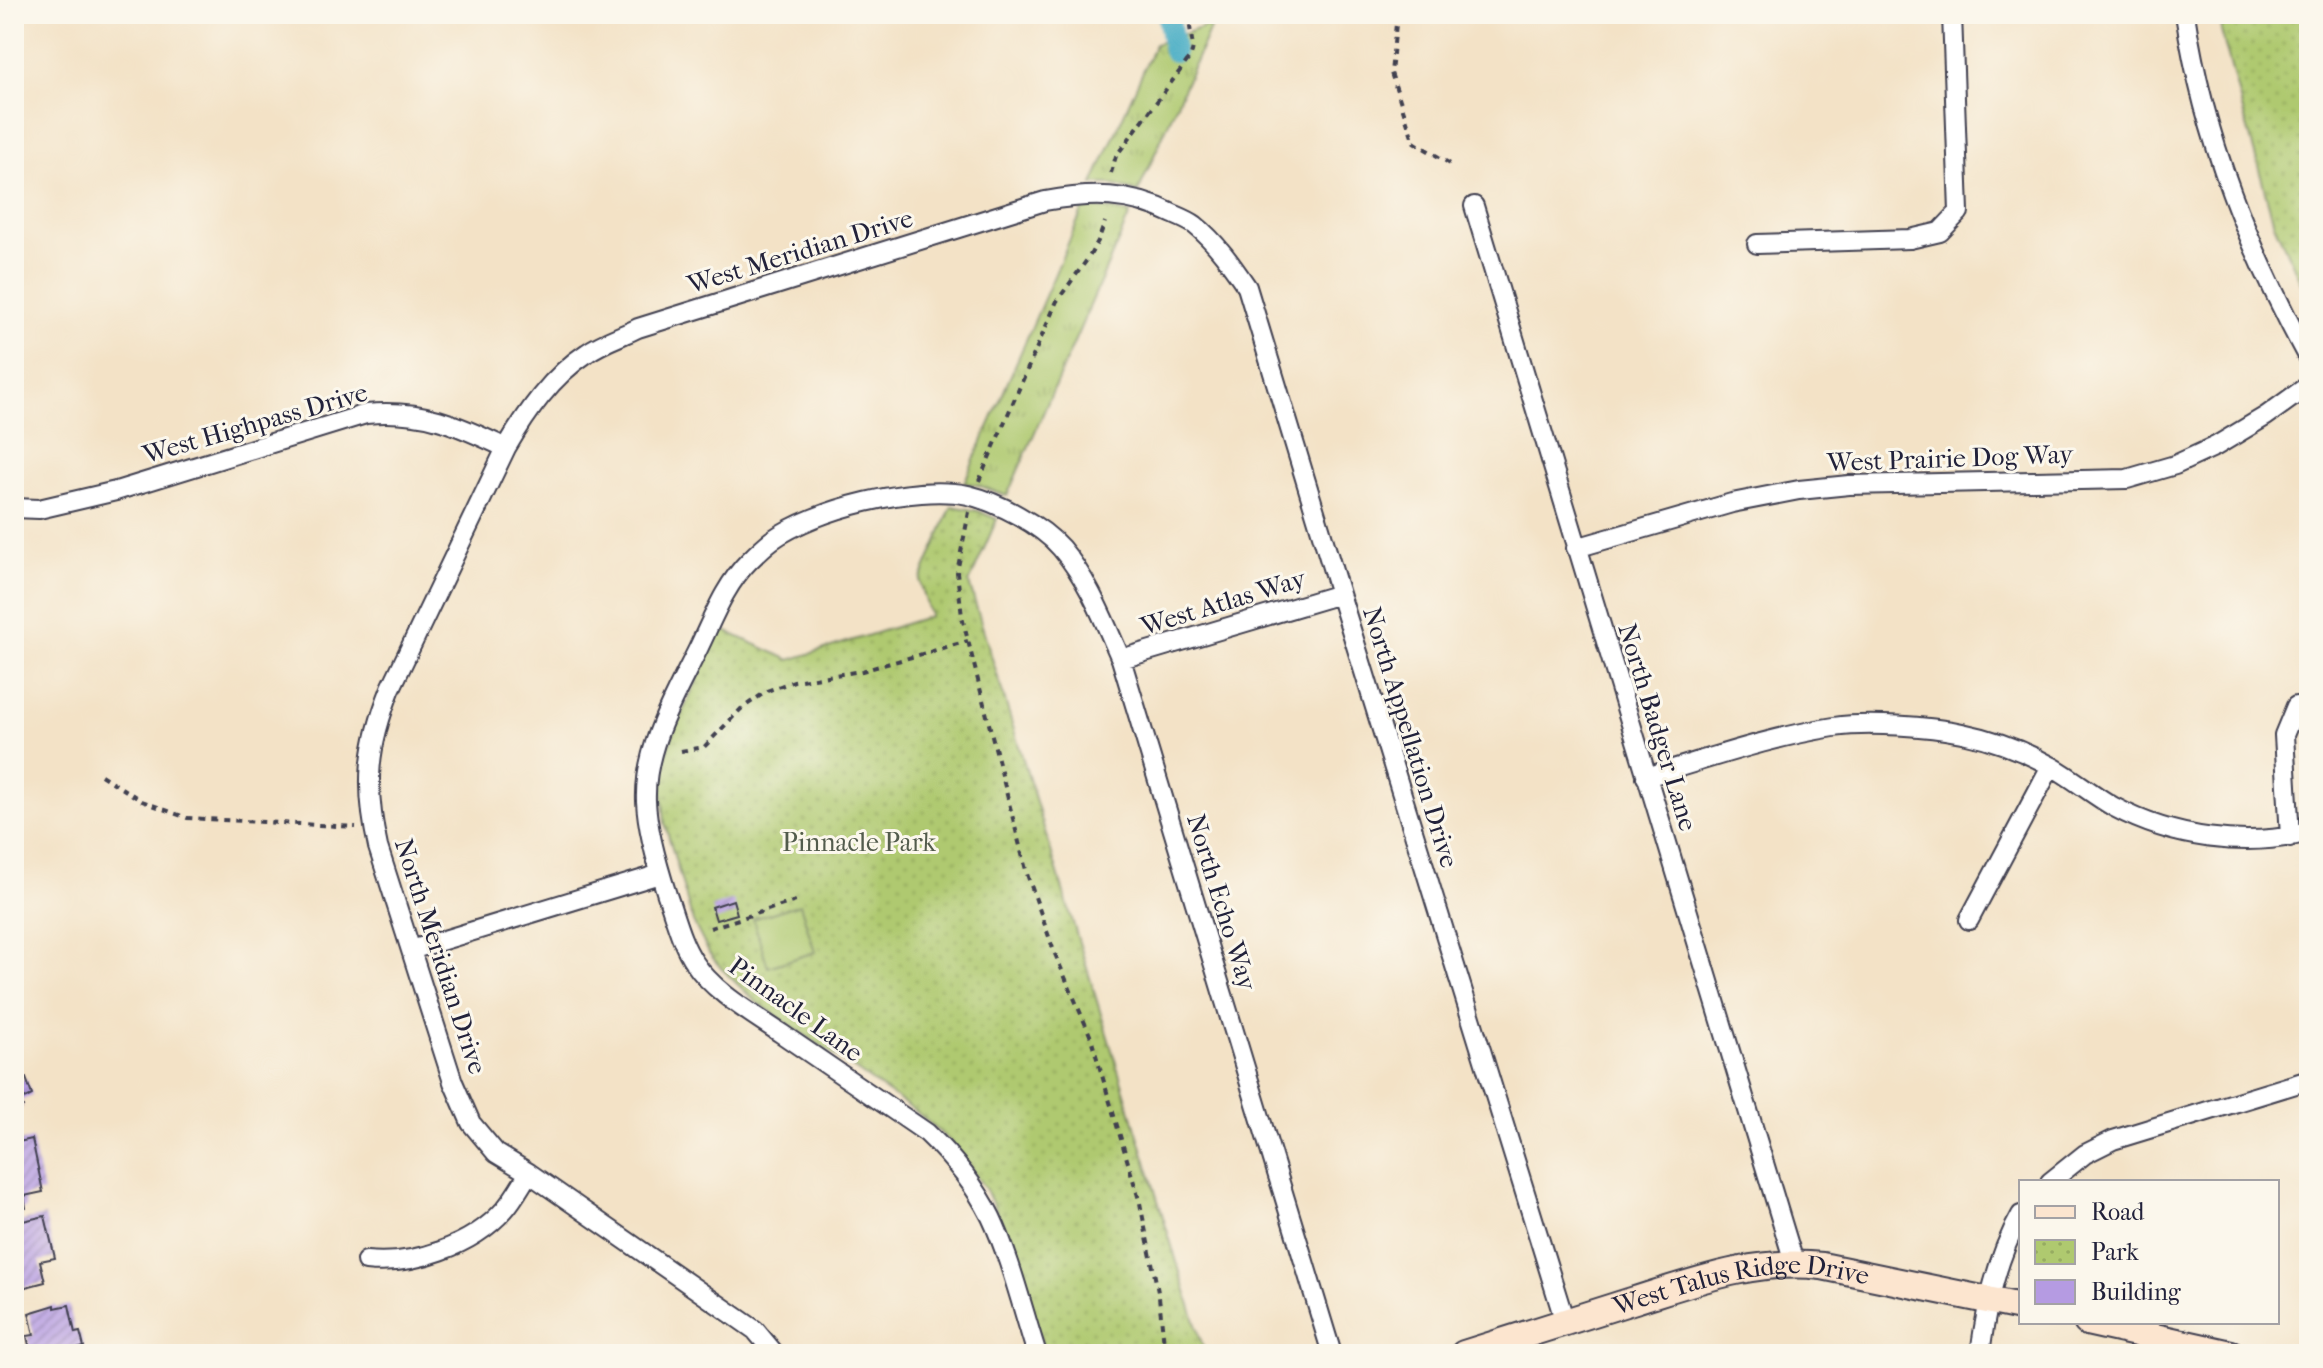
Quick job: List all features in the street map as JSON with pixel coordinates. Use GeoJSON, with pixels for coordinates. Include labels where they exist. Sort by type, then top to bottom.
{"type":"FeatureCollection","features":[{"type":"Feature","properties":{"kind":"street"},"geometry":{"type":"LineString","coordinates":[[1757,244],[1910,239],[1940,232],[1959,212],[1952,14]]}},
{"type":"Feature","properties":{"kind":"street"},"geometry":{"type":"LineString","coordinates":[[2185,14],[2210,133],[2231,192],[2274,296],[2309,360]]}},
{"type":"Feature","properties":{"kind":"street","name":"West Meridian Drive"},"geometry":{"type":"LineString","coordinates":[[506,448],[526,415],[562,372],[589,351],[638,328],[1045,201],[1115,195],[1156,205]]}},
{"type":"Feature","properties":{"kind":"street","name":"North Appellation Drive"},"geometry":{"type":"LineString","coordinates":[[1156,205],[1194,224],[1224,254],[1247,287],[1565,1322]]}},
{"type":"Feature","properties":{"kind":"street","name":"North Badger Lane"},"geometry":{"type":"LineString","coordinates":[[1474,206],[1794,1262]]}},
{"type":"Feature","properties":{"kind":"street","name":"West Prairie Dog Way"},"geometry":{"type":"LineString","coordinates":[[1576,548],[1732,503],[1799,490],[1849,485],[2127,479],[2175,465],[2216,446],[2309,385]]}},
{"type":"Feature","properties":{"kind":"street","name":"West Highpass Drive"},"geometry":{"type":"LineString","coordinates":[[14,508],[39,509],[116,491],[366,414],[424,415],[506,448]]}},
{"type":"Feature","properties":{"kind":"street","name":"North Meridian Drive"},"geometry":{"type":"LineString","coordinates":[[506,448],[391,688],[378,723],[370,762],[371,816],[378,847],[453,1082],[471,1123],[496,1153],[755,1330],[775,1354]]}},
{"type":"Feature","properties":{"kind":"street","name":"Pinnacle Lane"},"geometry":{"type":"LineString","coordinates":[[998,506],[974,497],[930,492],[893,496],[851,506],[801,524],[772,541],[747,563],[727,588],[670,706],[652,750],[646,802],[660,874],[679,931],[694,963],[717,987],[927,1133],[949,1154],[991,1217],[1037,1354]]}},
{"type":"Feature","properties":{"kind":"street","name":"North Echo Way"},"geometry":{"type":"LineString","coordinates":[[998,506],[1029,522],[1060,546],[1098,605],[1121,659],[1332,1354]]}},
{"type":"Feature","properties":{"kind":"street","name":"West Atlas Way"},"geometry":{"type":"LineString","coordinates":[[1121,659],[1340,594]]}},
{"type":"Feature","properties":{"kind":"street"},"geometry":{"type":"LineString","coordinates":[[2290,837],[2284,735],[2296,706]]}},
{"type":"Feature","properties":{"kind":"street"},"geometry":{"type":"LineString","coordinates":[[1646,777],[1788,736],[1838,726],[1894,726],[1962,733],[2010,748],[2051,766],[2115,807],[2168,829],[2233,841],[2290,837],[2309,832]]}},
{"type":"Feature","properties":{"kind":"street"},"geometry":{"type":"LineString","coordinates":[[1969,920],[2051,766]]}},
{"type":"Feature","properties":{"kind":"street"},"geometry":{"type":"LineString","coordinates":[[411,950],[660,874]]}},
{"type":"Feature","properties":{"kind":"street"},"geometry":{"type":"LineString","coordinates":[[2052,1180],[2085,1154],[2113,1140],[2309,1080]]}},
{"type":"Feature","properties":{"kind":"street"},"geometry":{"type":"LineString","coordinates":[[366,1261],[405,1261],[455,1245],[481,1231],[505,1209],[529,1173]]}},
{"type":"Feature","properties":{"kind":"street"},"geometry":{"type":"LineString","coordinates":[[1980,1354],[2007,1238],[2019,1218]]}},
{"type":"Feature","properties":{"kind":"street","name":"West Talus Ridge Drive"},"geometry":{"type":"LineString","coordinates":[[1464,1354],[1698,1281],[1754,1266],[1794,1262],[2019,1307]]}},
{"type":"Feature","properties":{"kind":"street"},"geometry":{"type":"LineString","coordinates":[[2096,1324],[2231,1354]]}},
{"type":"Feature","properties":{"kind":"path"},"geometry":{"type":"LineString","coordinates":[[1111,173],[1116,156],[1187,63],[1193,47],[1188,14]]}},
{"type":"Feature","properties":{"kind":"path"},"geometry":{"type":"LineString","coordinates":[[1397,14],[1391,73],[1414,142],[1452,165]]}},
{"type":"Feature","properties":{"kind":"path"},"geometry":{"type":"LineString","coordinates":[[1105,222],[1089,257],[1057,301],[974,497],[957,572],[962,617],[1027,874],[1055,954],[1090,1035],[1136,1188],[1159,1297],[1165,1354]]}},
{"type":"Feature","properties":{"kind":"path"},"geometry":{"type":"LineString","coordinates":[[681,751],[704,747],[741,709],[767,691],[794,681],[862,671],[968,641]]}},
{"type":"Feature","properties":{"kind":"path"},"geometry":{"type":"LineString","coordinates":[[101,775],[142,801],[187,818],[363,828]]}},
{"type":"Feature","properties":{"kind":"path"},"geometry":{"type":"LineString","coordinates":[[710,928],[799,900]]}},
{"type":"Feature","properties":{"kind":"green space"},"geometry":{"type":"Polygon","coordinates":[[[2219,14],[2309,14],[2309,300],[2274,224],[2219,14]]]}},
{"type":"Feature","properties":{"kind":"green space"},"geometry":{"type":"Polygon","coordinates":[[[1212,24],[1138,192],[1110,184],[1093,184],[1155,44],[1212,24]]]}},
{"type":"Feature","properties":{"kind":"green space"},"geometry":{"type":"Polygon","coordinates":[[[1083,209],[1108,209],[1130,214],[1007,496],[964,483],[1083,209]]]}},
{"type":"Feature","properties":{"kind":"green space","name":"Pinnacle Park"},"geometry":{"type":"Polygon","coordinates":[[[952,506],[978,511],[997,519],[969,583],[1205,1354],[1045,1354],[1012,1244],[986,1190],[953,1144],[918,1113],[754,1000],[709,953],[693,922],[665,824],[662,787],[666,756],[675,728],[721,629],[790,660],[930,616],[920,581],[952,506]]]}},
{"type":"Feature","properties":{"kind":"green space"},"geometry":{"type":"Polygon","coordinates":[[[800,904],[815,952],[768,967],[753,919],[800,904]]]}},
{"type":"Feature","properties":{"kind":"building"},"geometry":{"type":"Polygon","coordinates":[[[733,900],[737,914],[716,920],[712,907],[733,900]]]}},
{"type":"Feature","properties":{"kind":"building"},"geometry":{"type":"Polygon","coordinates":[[[26,1078],[32,1095],[20,1101],[23,1107],[14,1111],[14,1083],[26,1078]]]}},
{"type":"Feature","properties":{"kind":"building"},"geometry":{"type":"Polygon","coordinates":[[[32,1139],[43,1192],[24,1196],[26,1208],[14,1211],[14,1143],[32,1139]]]}},
{"type":"Feature","properties":{"kind":"building"},"geometry":{"type":"Polygon","coordinates":[[[45,1216],[55,1258],[40,1261],[45,1282],[22,1288],[14,1257],[14,1223],[45,1216]]]}},
{"type":"Feature","properties":{"kind":"building"},"geometry":{"type":"Polygon","coordinates":[[[55,1305],[55,1308],[69,1305],[75,1333],[80,1332],[84,1347],[60,1354],[31,1354],[27,1336],[34,1335],[29,1313],[55,1305]]]}},
{"type":"Feature","properties":{"kind":"waterway"},"geometry":{"type":"LineString","coordinates":[[1168,14],[1174,51]]}}]}
